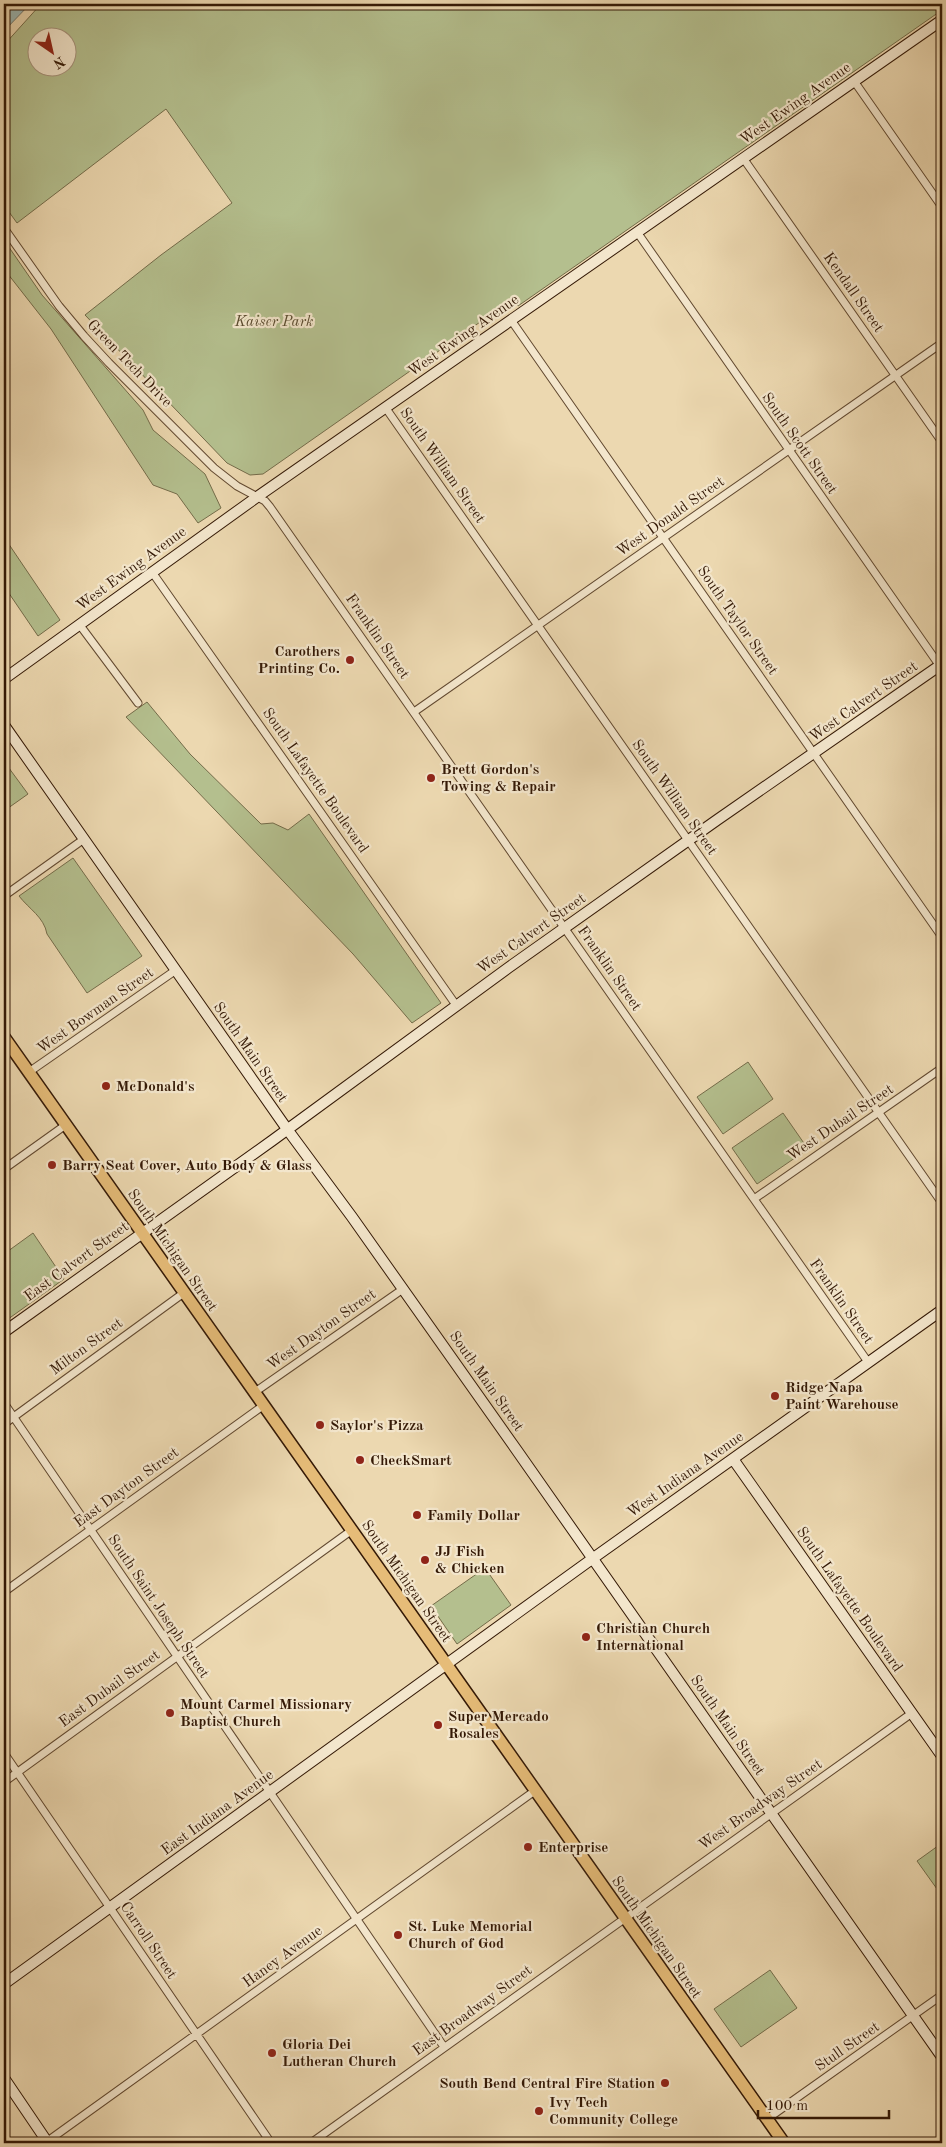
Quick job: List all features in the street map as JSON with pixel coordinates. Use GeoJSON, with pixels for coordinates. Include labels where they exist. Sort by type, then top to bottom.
{"type":"FeatureCollection","features":[{"type":"Feature","properties":{"kind":"main road","name":"South Michigan Street"},"geometry":{"type":"LineString","coordinates":[[4,1037],[784,2143]]}},
{"type":"Feature","properties":{"kind":"street","name":"West Ewing Avenue"},"geometry":{"type":"LineString","coordinates":[[4,679],[385,407],[942,20]]}},
{"type":"Feature","properties":{"kind":"street"},"geometry":{"type":"LineString","coordinates":[[854,80],[942,207]]}},
{"type":"Feature","properties":{"kind":"street","name":"Kendall Street"},"geometry":{"type":"LineString","coordinates":[[743,158],[942,442]]}},
{"type":"Feature","properties":{"kind":"street","name":"Green Tech Drive"},"geometry":{"type":"LineString","coordinates":[[4,228],[59,306],[84,336],[202,456],[227,479],[257,497]]}},
{"type":"Feature","properties":{"kind":"street","name":"South Scott Street"},"geometry":{"type":"LineString","coordinates":[[637,232],[941,667]]}},
{"type":"Feature","properties":{"kind":"street","name":"South Taylor Street"},"geometry":{"type":"LineString","coordinates":[[510,320],[942,937]]}},
{"type":"Feature","properties":{"kind":"street","name":"West Donald Street"},"geometry":{"type":"LineString","coordinates":[[414,712],[942,344]]}},
{"type":"Feature","properties":{"kind":"street","name":"South William Street"},"geometry":{"type":"LineString","coordinates":[[385,407],[942,1203]]}},
{"type":"Feature","properties":{"kind":"street","name":"Franklin Street"},"geometry":{"type":"LineString","coordinates":[[257,497],[265,501],[276,514],[868,1362]]}},
{"type":"Feature","properties":{"kind":"street","name":"South Lafayette Boulevard"},"geometry":{"type":"LineString","coordinates":[[152,572],[456,1005]]}},
{"type":"Feature","properties":{"kind":"street"},"geometry":{"type":"LineString","coordinates":[[79,624],[138,704]]}},
{"type":"Feature","properties":{"kind":"street","name":"West Calvert Street"},"geometry":{"type":"LineString","coordinates":[[142,1232],[456,1005],[689,840],[941,667]]}},
{"type":"Feature","properties":{"kind":"street","name":"South Main Street"},"geometry":{"type":"LineString","coordinates":[[4,725],[942,2057]]}},
{"type":"Feature","properties":{"kind":"street"},"geometry":{"type":"LineString","coordinates":[[4,896],[84,839]]}},
{"type":"Feature","properties":{"kind":"street","name":"West Bowman Street"},"geometry":{"type":"LineString","coordinates":[[29,1072],[176,970]]}},
{"type":"Feature","properties":{"kind":"street","name":"West Dubail Street"},"geometry":{"type":"LineString","coordinates":[[754,1199],[942,1068]]}},
{"type":"Feature","properties":{"kind":"street"},"geometry":{"type":"LineString","coordinates":[[4,1169],[66,1124]]}},
{"type":"Feature","properties":{"kind":"street","name":"East Calvert Street"},"geometry":{"type":"LineString","coordinates":[[4,1332],[142,1232]]}},
{"type":"Feature","properties":{"kind":"street","name":"West Dayton Street"},"geometry":{"type":"LineString","coordinates":[[255,1392],[403,1289]]}},
{"type":"Feature","properties":{"kind":"street","name":"Milton Street"},"geometry":{"type":"LineString","coordinates":[[4,1424],[185,1292]]}},
{"type":"Feature","properties":{"kind":"street","name":"West Indiana Avenue"},"geometry":{"type":"LineString","coordinates":[[447,1664],[592,1558],[942,1310]]}},
{"type":"Feature","properties":{"kind":"street","name":"South Saint Joseph Street"},"geometry":{"type":"LineString","coordinates":[[4,1403],[444,2047]]}},
{"type":"Feature","properties":{"kind":"street","name":"East Dayton Street"},"geometry":{"type":"LineString","coordinates":[[4,1592],[264,1405]]}},
{"type":"Feature","properties":{"kind":"street","name":"South Lafayette Boulevard"},"geometry":{"type":"LineString","coordinates":[[733,1459],[942,1756]]}},
{"type":"Feature","properties":{"kind":"street","name":"East Dubail Street"},"geometry":{"type":"LineString","coordinates":[[4,1782],[352,1530]]}},
{"type":"Feature","properties":{"kind":"street","name":"East Indiana Avenue"},"geometry":{"type":"LineString","coordinates":[[4,1984],[447,1664]]}},
{"type":"Feature","properties":{"kind":"street","name":"West Broadway Street"},"geometry":{"type":"LineString","coordinates":[[625,1918],[912,1713]]}},
{"type":"Feature","properties":{"kind":"street","name":"Carroll Street"},"geometry":{"type":"LineString","coordinates":[[4,1753],[271,2143]]}},
{"type":"Feature","properties":{"kind":"street","name":"Haney Avenue"},"geometry":{"type":"LineString","coordinates":[[47,2143],[536,1790]]}},
{"type":"Feature","properties":{"kind":"street","name":"East Broadway Street"},"geometry":{"type":"LineString","coordinates":[[311,2143],[625,1918]]}},
{"type":"Feature","properties":{"kind":"street","name":"Stull Street"},"geometry":{"type":"LineString","coordinates":[[767,2119],[942,1995]]}},
{"type":"Feature","properties":{"kind":"street"},"geometry":{"type":"LineString","coordinates":[[4,2078],[47,2143]]}},
{"type":"Feature","properties":{"kind":"green space","name":"Kaiser Park"},"geometry":{"type":"Polygon","coordinates":[[[41,4],[942,4],[942,10],[518,306],[513,299],[263,474],[250,475],[227,463],[85,315],[161,255],[232,203],[166,109],[17,223],[4,205],[4,45],[41,4]]]}},
{"type":"Feature","properties":{"kind":"green space"},"geometry":{"type":"Polygon","coordinates":[[[4,240],[42,295],[143,410],[153,430],[205,474],[221,508],[198,523],[177,494],[153,485],[51,329],[4,269],[4,240]]]}},
{"type":"Feature","properties":{"kind":"green space"},"geometry":{"type":"Polygon","coordinates":[[[4,537],[60,620],[38,636],[4,586],[4,537]]]}},
{"type":"Feature","properties":{"kind":"green space"},"geometry":{"type":"Polygon","coordinates":[[[147,702],[190,754],[261,824],[273,823],[288,830],[309,814],[441,1003],[412,1023],[353,954],[126,717],[147,702]]]}},
{"type":"Feature","properties":{"kind":"green space"},"geometry":{"type":"Polygon","coordinates":[[[6,764],[28,794],[4,811],[4,765],[6,764]]]}},
{"type":"Feature","properties":{"kind":"green space"},"geometry":{"type":"Polygon","coordinates":[[[73,858],[142,956],[87,993],[47,934],[43,923],[19,896],[73,858]]]}},
{"type":"Feature","properties":{"kind":"green space"},"geometry":{"type":"Polygon","coordinates":[[[748,1062],[773,1099],[723,1134],[697,1097],[748,1062]]]}},
{"type":"Feature","properties":{"kind":"green space"},"geometry":{"type":"Polygon","coordinates":[[[783,1113],[808,1149],[757,1184],[732,1148],[783,1113]]]}},
{"type":"Feature","properties":{"kind":"green space"},"geometry":{"type":"Polygon","coordinates":[[[33,1233],[64,1279],[4,1322],[4,1254],[33,1233]]]}},
{"type":"Feature","properties":{"kind":"green space"},"geometry":{"type":"Polygon","coordinates":[[[485,1568],[511,1605],[457,1644],[431,1606],[485,1568]]]}},
{"type":"Feature","properties":{"kind":"green space"},"geometry":{"type":"Polygon","coordinates":[[[942,1843],[942,1896],[917,1861],[942,1843]]]}},
{"type":"Feature","properties":{"kind":"green space"},"geometry":{"type":"Polygon","coordinates":[[[770,1970],[797,2008],[741,2047],[714,2009],[770,1970]]]}},
{"type":"Feature","properties":{"kind":"water"},"geometry":{"type":"Polygon","coordinates":[[[4,4],[30,4],[4,31],[4,4]]]}},
{"type":"Feature","properties":{"kind":"place","name":"Carothers Printing Co."},"geometry":{"type":"Point","coordinates":[350,660]}},
{"type":"Feature","properties":{"kind":"place","name":"Brett Gordon's Towing & Repair"},"geometry":{"type":"Point","coordinates":[431,778]}},
{"type":"Feature","properties":{"kind":"place","name":"McDonald's"},"geometry":{"type":"Point","coordinates":[106,1086]}},
{"type":"Feature","properties":{"kind":"place","name":"Barry Seat Cover, Auto Body & Glass"},"geometry":{"type":"Point","coordinates":[52,1165]}},
{"type":"Feature","properties":{"kind":"place","name":"Ridge Napa Paint Warehouse"},"geometry":{"type":"Point","coordinates":[775,1396]}},
{"type":"Feature","properties":{"kind":"place","name":"Saylor's Pizza"},"geometry":{"type":"Point","coordinates":[320,1425]}},
{"type":"Feature","properties":{"kind":"place","name":"CheckSmart"},"geometry":{"type":"Point","coordinates":[360,1460]}},
{"type":"Feature","properties":{"kind":"place","name":"Family Dollar"},"geometry":{"type":"Point","coordinates":[417,1515]}},
{"type":"Feature","properties":{"kind":"place","name":"JJ Fish & Chicken"},"geometry":{"type":"Point","coordinates":[425,1560]}},
{"type":"Feature","properties":{"kind":"place","name":"Christian Church International"},"geometry":{"type":"Point","coordinates":[586,1637]}},
{"type":"Feature","properties":{"kind":"place","name":"Mount Carmel Missionary Baptist Church"},"geometry":{"type":"Point","coordinates":[170,1713]}},
{"type":"Feature","properties":{"kind":"place","name":"Super Mercado Rosales"},"geometry":{"type":"Point","coordinates":[438,1725]}},
{"type":"Feature","properties":{"kind":"place","name":"Enterprise"},"geometry":{"type":"Point","coordinates":[528,1847]}},
{"type":"Feature","properties":{"kind":"place","name":"St. Luke Memorial Church of God"},"geometry":{"type":"Point","coordinates":[398,1935]}},
{"type":"Feature","properties":{"kind":"place","name":"Gloria Dei Lutheran Church"},"geometry":{"type":"Point","coordinates":[272,2053]}},
{"type":"Feature","properties":{"kind":"place","name":"South Bend Central Fire Station"},"geometry":{"type":"Point","coordinates":[665,2083]}},
{"type":"Feature","properties":{"kind":"place","name":"Ivy Tech Community College"},"geometry":{"type":"Point","coordinates":[539,2111]}}]}
